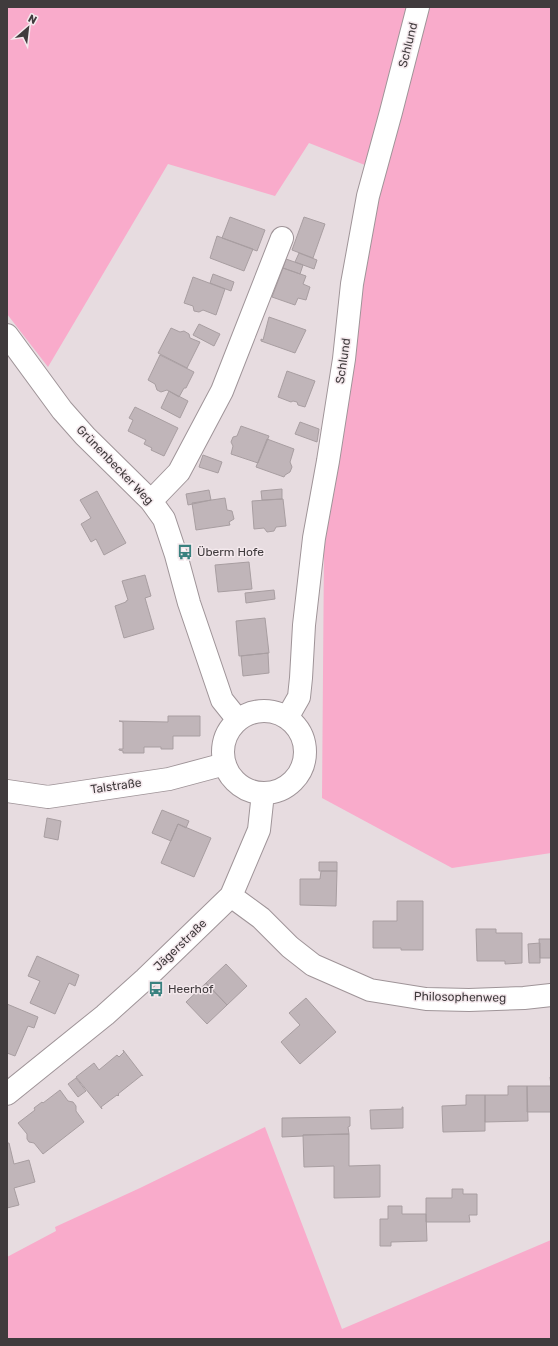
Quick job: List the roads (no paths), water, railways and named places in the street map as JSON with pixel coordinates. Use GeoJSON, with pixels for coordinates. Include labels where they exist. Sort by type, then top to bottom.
{"type":"FeatureCollection","features":[{"type":"Feature","properties":{"kind":"street","name":"Schlund"},"geometry":{"type":"LineString","coordinates":[[287,718],[299,697],[304,625],[314,538],[344,359],[352,284],[368,196],[392,112],[418,7]]}},
{"type":"Feature","properties":{"kind":"street"},"geometry":{"type":"LineString","coordinates":[[151,501],[179,472],[222,392],[282,238]]}},
{"type":"Feature","properties":{"kind":"street","name":"Grünenbecker Weg"},"geometry":{"type":"LineString","coordinates":[[7,335],[62,410],[85,436],[151,501],[164,519],[176,555],[193,617],[222,700],[238,720]]}},
{"type":"Feature","properties":{"kind":"street"},"geometry":{"type":"LineString","coordinates":[[253,712],[271,712],[287,718],[301,733],[305,753],[302,768],[293,782],[279,790],[263,793],[246,789],[233,779],[224,764],[223,748],[228,733],[238,720],[253,712]]}},
{"type":"Feature","properties":{"kind":"street","name":"Talstraße"},"geometry":{"type":"LineString","coordinates":[[7,791],[48,797],[169,779],[224,764]]}},
{"type":"Feature","properties":{"kind":"street","name":"Jägerstraße"},"geometry":{"type":"LineString","coordinates":[[7,1094],[104,1015],[232,896],[259,830],[263,793]]}},
{"type":"Feature","properties":{"kind":"street","name":"Philosophenweg"},"geometry":{"type":"LineString","coordinates":[[232,896],[261,918],[290,947],[313,965],[370,990],[433,999],[469,1000],[524,998],[551,995]]}},
{"type":"Feature","properties":{"kind":"place","name":"Überm Hofe"},"geometry":{"type":"Point","coordinates":[185,552]}},
{"type":"Feature","properties":{"kind":"place","name":"Heerhof"},"geometry":{"type":"Point","coordinates":[156,989]}}]}
